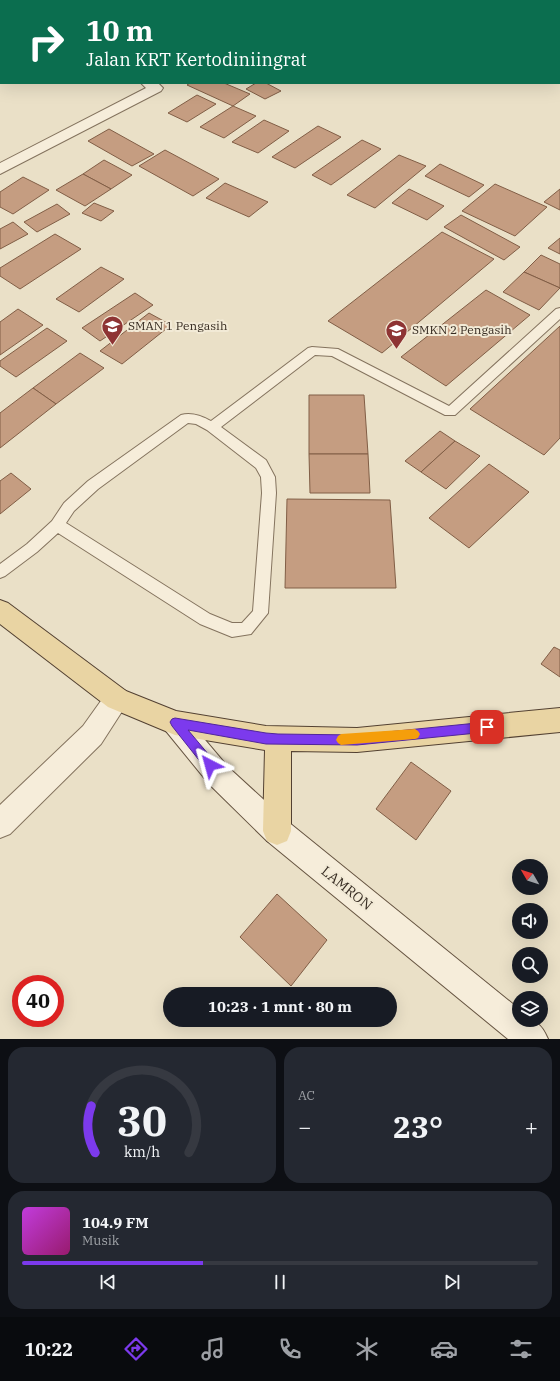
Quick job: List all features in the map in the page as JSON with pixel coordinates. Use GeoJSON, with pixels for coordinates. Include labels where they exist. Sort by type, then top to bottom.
{"type":"FeatureCollection","features":[{"type":"Feature","properties":{"kind":"main road"},"geometry":{"type":"LineString","coordinates":[[0,610],[117,699],[175,722],[266,738],[357,740],[560,720]]}},
{"type":"Feature","properties":{"kind":"main road"},"geometry":{"type":"LineString","coordinates":[[277,831],[278,739]]}},
{"type":"Feature","properties":{"kind":"street"},"geometry":{"type":"LineString","coordinates":[[0,169],[157,85]]}},
{"type":"Feature","properties":{"kind":"street"},"geometry":{"type":"LineString","coordinates":[[0,824],[92,735],[117,699]]}},
{"type":"Feature","properties":{"kind":"street","name":"LAMRON"},"geometry":{"type":"LineString","coordinates":[[175,722],[219,776],[277,831],[532,1039]]}},
{"type":"Feature","properties":{"kind":"lane"},"geometry":{"type":"LineString","coordinates":[[212,427],[312,351],[334,352],[450,412],[560,312]]}},
{"type":"Feature","properties":{"kind":"lane"},"geometry":{"type":"LineString","coordinates":[[0,572],[32,548],[57,525],[69,507],[93,485],[186,418],[199,420],[212,427],[261,464],[268,477],[269,493],[260,613],[246,629],[232,630],[205,618],[57,525]]}},
{"type":"Feature","properties":{"kind":"building"},"geometry":{"type":"Polygon","coordinates":[[[226,84],[250,94],[233,106],[187,85],[226,84]]]}},
{"type":"Feature","properties":{"kind":"building"},"geometry":{"type":"Polygon","coordinates":[[[254,84],[268,84],[281,91],[265,99],[246,89],[254,84]]]}},
{"type":"Feature","properties":{"kind":"building"},"geometry":{"type":"Polygon","coordinates":[[[197,95],[216,104],[187,122],[168,113],[197,95]]]}},
{"type":"Feature","properties":{"kind":"building"},"geometry":{"type":"Polygon","coordinates":[[[233,106],[256,116],[224,138],[200,127],[233,106]]]}},
{"type":"Feature","properties":{"kind":"building"},"geometry":{"type":"Polygon","coordinates":[[[264,120],[289,131],[258,153],[232,142],[264,120]]]}},
{"type":"Feature","properties":{"kind":"building"},"geometry":{"type":"Polygon","coordinates":[[[318,126],[341,137],[295,168],[272,157],[318,126]]]}},
{"type":"Feature","properties":{"kind":"building"},"geometry":{"type":"Polygon","coordinates":[[[109,129],[154,154],[132,166],[88,141],[109,129]]]}},
{"type":"Feature","properties":{"kind":"building"},"geometry":{"type":"Polygon","coordinates":[[[362,140],[381,149],[331,185],[312,175],[362,140]]]}},
{"type":"Feature","properties":{"kind":"building"},"geometry":{"type":"Polygon","coordinates":[[[165,150],[219,179],[193,196],[139,166],[165,150]]]}},
{"type":"Feature","properties":{"kind":"building"},"geometry":{"type":"Polygon","coordinates":[[[399,155],[426,166],[375,208],[347,195],[399,155]]]}},
{"type":"Feature","properties":{"kind":"building"},"geometry":{"type":"Polygon","coordinates":[[[104,160],[132,175],[111,189],[83,174],[104,160]]]}},
{"type":"Feature","properties":{"kind":"building"},"geometry":{"type":"Polygon","coordinates":[[[440,164],[484,185],[469,197],[425,176],[440,164]]]}},
{"type":"Feature","properties":{"kind":"building"},"geometry":{"type":"Polygon","coordinates":[[[83,174],[111,189],[85,206],[56,190],[83,174]]]}},
{"type":"Feature","properties":{"kind":"building"},"geometry":{"type":"Polygon","coordinates":[[[23,177],[49,190],[13,214],[0,207],[0,192],[23,177]]]}},
{"type":"Feature","properties":{"kind":"building"},"geometry":{"type":"Polygon","coordinates":[[[225,183],[268,202],[249,217],[206,198],[225,183]]]}},
{"type":"Feature","properties":{"kind":"building"},"geometry":{"type":"Polygon","coordinates":[[[495,184],[547,207],[515,236],[462,211],[495,184]]]}},
{"type":"Feature","properties":{"kind":"building"},"geometry":{"type":"Polygon","coordinates":[[[409,189],[444,206],[427,220],[392,203],[409,189]]]}},
{"type":"Feature","properties":{"kind":"building"},"geometry":{"type":"Polygon","coordinates":[[[560,189],[560,210],[544,202],[560,189]]]}},
{"type":"Feature","properties":{"kind":"building"},"geometry":{"type":"Polygon","coordinates":[[[94,203],[114,211],[101,221],[82,213],[94,203]]]}},
{"type":"Feature","properties":{"kind":"building"},"geometry":{"type":"Polygon","coordinates":[[[57,204],[70,214],[37,232],[24,222],[57,204]]]}},
{"type":"Feature","properties":{"kind":"building"},"geometry":{"type":"Polygon","coordinates":[[[461,215],[520,247],[504,260],[444,227],[461,215]]]}},
{"type":"Feature","properties":{"kind":"building"},"geometry":{"type":"Polygon","coordinates":[[[13,222],[28,234],[0,249],[0,229],[13,222]]]}},
{"type":"Feature","properties":{"kind":"building"},"geometry":{"type":"Polygon","coordinates":[[[442,232],[494,259],[382,353],[328,321],[442,232]]]}},
{"type":"Feature","properties":{"kind":"building"},"geometry":{"type":"Polygon","coordinates":[[[55,234],[81,249],[20,289],[0,276],[0,268],[55,234]]]}},
{"type":"Feature","properties":{"kind":"building"},"geometry":{"type":"Polygon","coordinates":[[[560,238],[560,254],[548,248],[560,238]]]}},
{"type":"Feature","properties":{"kind":"building"},"geometry":{"type":"Polygon","coordinates":[[[541,255],[560,264],[560,288],[524,272],[541,255]]]}},
{"type":"Feature","properties":{"kind":"building"},"geometry":{"type":"Polygon","coordinates":[[[101,267],[124,279],[79,312],[56,299],[101,267]]]}},
{"type":"Feature","properties":{"kind":"building"},"geometry":{"type":"Polygon","coordinates":[[[524,272],[560,288],[539,310],[503,292],[524,272]]]}},
{"type":"Feature","properties":{"kind":"building"},"geometry":{"type":"Polygon","coordinates":[[[486,290],[530,315],[446,386],[401,357],[486,290]]]}},
{"type":"Feature","properties":{"kind":"building"},"geometry":{"type":"Polygon","coordinates":[[[135,293],[153,305],[100,341],[82,328],[135,293]]]}},
{"type":"Feature","properties":{"kind":"building"},"geometry":{"type":"Polygon","coordinates":[[[18,309],[43,325],[0,355],[0,322],[18,309]]]}},
{"type":"Feature","properties":{"kind":"building"},"geometry":{"type":"Polygon","coordinates":[[[149,313],[171,325],[122,364],[100,351],[149,313]]]}},
{"type":"Feature","properties":{"kind":"building"},"geometry":{"type":"Polygon","coordinates":[[[560,326],[560,438],[544,455],[470,409],[560,326]]]}},
{"type":"Feature","properties":{"kind":"building"},"geometry":{"type":"Polygon","coordinates":[[[47,328],[67,341],[16,377],[0,366],[0,361],[47,328]]]}},
{"type":"Feature","properties":{"kind":"building"},"geometry":{"type":"Polygon","coordinates":[[[80,353],[104,368],[56,404],[33,388],[80,353]]]}},
{"type":"Feature","properties":{"kind":"building"},"geometry":{"type":"Polygon","coordinates":[[[33,388],[56,404],[0,448],[0,413],[33,388]]]}},
{"type":"Feature","properties":{"kind":"building"},"geometry":{"type":"Polygon","coordinates":[[[309,395],[364,395],[368,454],[309,454],[309,395]]]}},
{"type":"Feature","properties":{"kind":"building"},"geometry":{"type":"Polygon","coordinates":[[[440,431],[455,441],[421,472],[405,461],[440,431]]]}},
{"type":"Feature","properties":{"kind":"building"},"geometry":{"type":"Polygon","coordinates":[[[455,441],[480,456],[446,489],[421,472],[455,441]]]}},
{"type":"Feature","properties":{"kind":"building"},"geometry":{"type":"Polygon","coordinates":[[[309,454],[368,454],[370,493],[310,493],[309,454]]]}},
{"type":"Feature","properties":{"kind":"building"},"geometry":{"type":"Polygon","coordinates":[[[489,464],[529,492],[469,548],[429,518],[489,464]]]}},
{"type":"Feature","properties":{"kind":"building"},"geometry":{"type":"Polygon","coordinates":[[[11,473],[31,489],[0,514],[0,481],[11,473]]]}},
{"type":"Feature","properties":{"kind":"building"},"geometry":{"type":"Polygon","coordinates":[[[287,499],[390,500],[396,588],[285,588],[287,499]]]}},
{"type":"Feature","properties":{"kind":"building"},"geometry":{"type":"Polygon","coordinates":[[[554,647],[560,650],[560,677],[541,664],[554,647]]]}},
{"type":"Feature","properties":{"kind":"building"},"geometry":{"type":"Polygon","coordinates":[[[411,762],[451,791],[416,840],[376,809],[411,762]]]}},
{"type":"Feature","properties":{"kind":"building"},"geometry":{"type":"Polygon","coordinates":[[[277,894],[327,940],[291,986],[240,937],[277,894]]]}},
{"type":"Feature","properties":{"kind":"slow traffic"},"geometry":{"type":"LineString","coordinates":[[341,740],[357,740],[415,734]]}},
{"type":"Feature","properties":{"kind":"place","name":"SMAN 1 Pengasih"},"geometry":{"type":"Point","coordinates":[112,346]}},
{"type":"Feature","properties":{"kind":"place","name":"SMKN 2 Pengasih"},"geometry":{"type":"Point","coordinates":[396,350]}},
{"type":"Feature","properties":{"kind":"route"},"geometry":{"type":"LineString","coordinates":[[210,765],[175,722],[278,739],[357,740],[487,727]]}}]}
